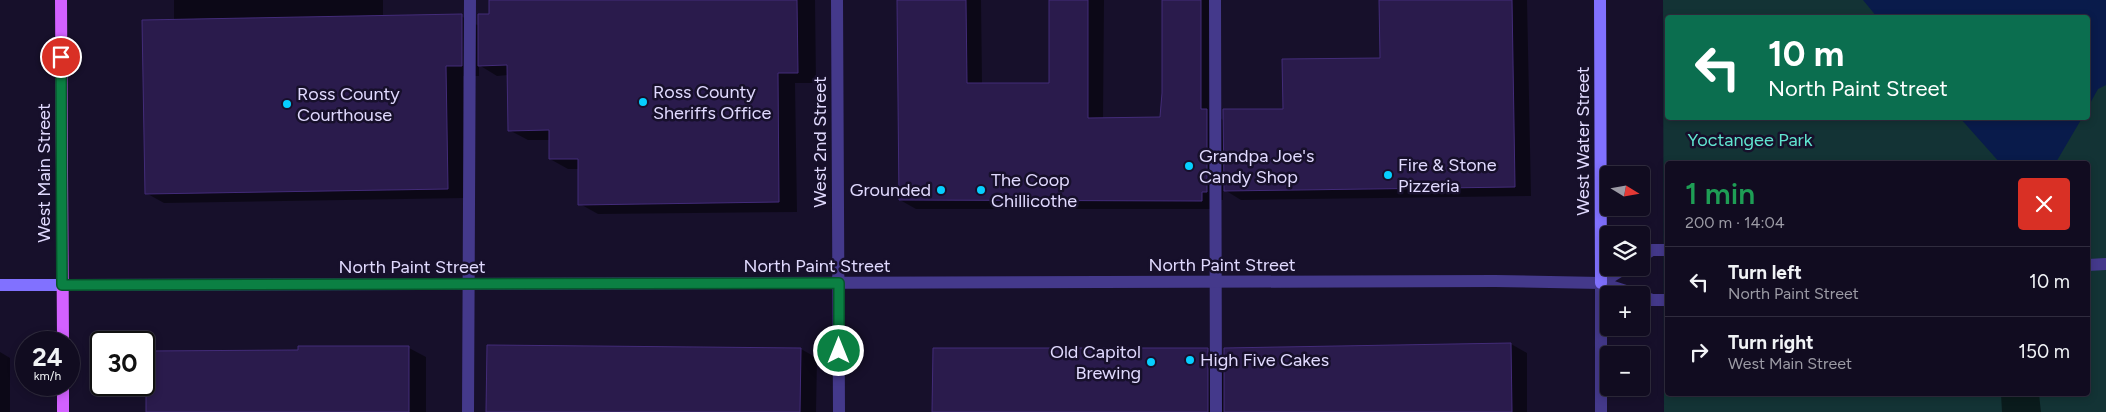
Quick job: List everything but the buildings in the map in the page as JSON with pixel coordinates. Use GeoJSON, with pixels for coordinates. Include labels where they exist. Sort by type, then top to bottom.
{"type":"FeatureCollection","features":[{"type":"Feature","properties":{"kind":"main road","name":"West Main Street"},"geometry":{"type":"LineString","coordinates":[[61,0],[63,331]]}},
{"type":"Feature","properties":{"kind":"main road"},"geometry":{"type":"LineString","coordinates":[[63,396],[63,412]]}},
{"type":"Feature","properties":{"kind":"street"},"geometry":{"type":"LineString","coordinates":[[468,412],[470,0]]}},
{"type":"Feature","properties":{"kind":"street","name":"West 2nd Street"},"geometry":{"type":"LineString","coordinates":[[837,0],[839,412]]}},
{"type":"Feature","properties":{"kind":"street"},"geometry":{"type":"LineString","coordinates":[[1215,0],[1216,412]]}},
{"type":"Feature","properties":{"kind":"street","name":"West Water Street"},"geometry":{"type":"LineString","coordinates":[[1600,0],[1601,283]]}},
{"type":"Feature","properties":{"kind":"street"},"geometry":{"type":"LineString","coordinates":[[1650,251],[1665,250]]}},
{"type":"Feature","properties":{"kind":"street"},"geometry":{"type":"LineString","coordinates":[[2090,265],[2106,264]]}},
{"type":"Feature","properties":{"kind":"street"},"geometry":{"type":"LineString","coordinates":[[1601,412],[1601,283],[1612,276]]}},
{"type":"Feature","properties":{"kind":"street","name":"North Paint Street"},"geometry":{"type":"LineString","coordinates":[[62,285],[1215,282],[1601,283],[1610,286]]}},
{"type":"Feature","properties":{"kind":"street"},"geometry":{"type":"LineString","coordinates":[[0,285],[62,285]]}},
{"type":"Feature","properties":{"kind":"street","name":"North Paint Street"},"geometry":{"type":"LineString","coordinates":[[1650,299],[1665,300]]}},
{"type":"Feature","properties":{"kind":"green space","name":"Yoctangee Park"},"geometry":{"type":"Polygon","coordinates":[[[1663,0],[2106,0],[2106,412],[1664,412],[1663,0]]]}},
{"type":"Feature","properties":{"kind":"water"},"geometry":{"type":"Polygon","coordinates":[[[1863,0],[2106,0],[2106,85],[2098,89],[2090,103],[2090,15],[1875,15],[1863,0]]]}},
{"type":"Feature","properties":{"kind":"water"},"geometry":{"type":"Polygon","coordinates":[[[1962,120],[2081,120],[2057,161],[1998,161],[1962,120]]]}},
{"type":"Feature","properties":{"kind":"place","name":"Ross County Sheriffs Office"},"geometry":{"type":"Point","coordinates":[643,102]}},
{"type":"Feature","properties":{"kind":"place","name":"Ross County Courthouse"},"geometry":{"type":"Point","coordinates":[287,104]}},
{"type":"Feature","properties":{"kind":"place","name":"Grandpa Joe's Candy Shop"},"geometry":{"type":"Point","coordinates":[1189,166]}},
{"type":"Feature","properties":{"kind":"place","name":"Fire & Stone Pizzeria"},"geometry":{"type":"Point","coordinates":[1388,175]}},
{"type":"Feature","properties":{"kind":"place","name":"Grounded"},"geometry":{"type":"Point","coordinates":[941,190]}},
{"type":"Feature","properties":{"kind":"place","name":"The Coop Chillicothe"},"geometry":{"type":"Point","coordinates":[981,190]}},
{"type":"Feature","properties":{"kind":"place","name":"High Five Cakes"},"geometry":{"type":"Point","coordinates":[1190,360]}},
{"type":"Feature","properties":{"kind":"place","name":"Old Capitol Brewing"},"geometry":{"type":"Point","coordinates":[1151,362]}},
{"type":"Feature","properties":{"kind":"route"},"geometry":{"type":"LineString","coordinates":[[61,57],[62,285],[839,283],[839,351]]}}]}
